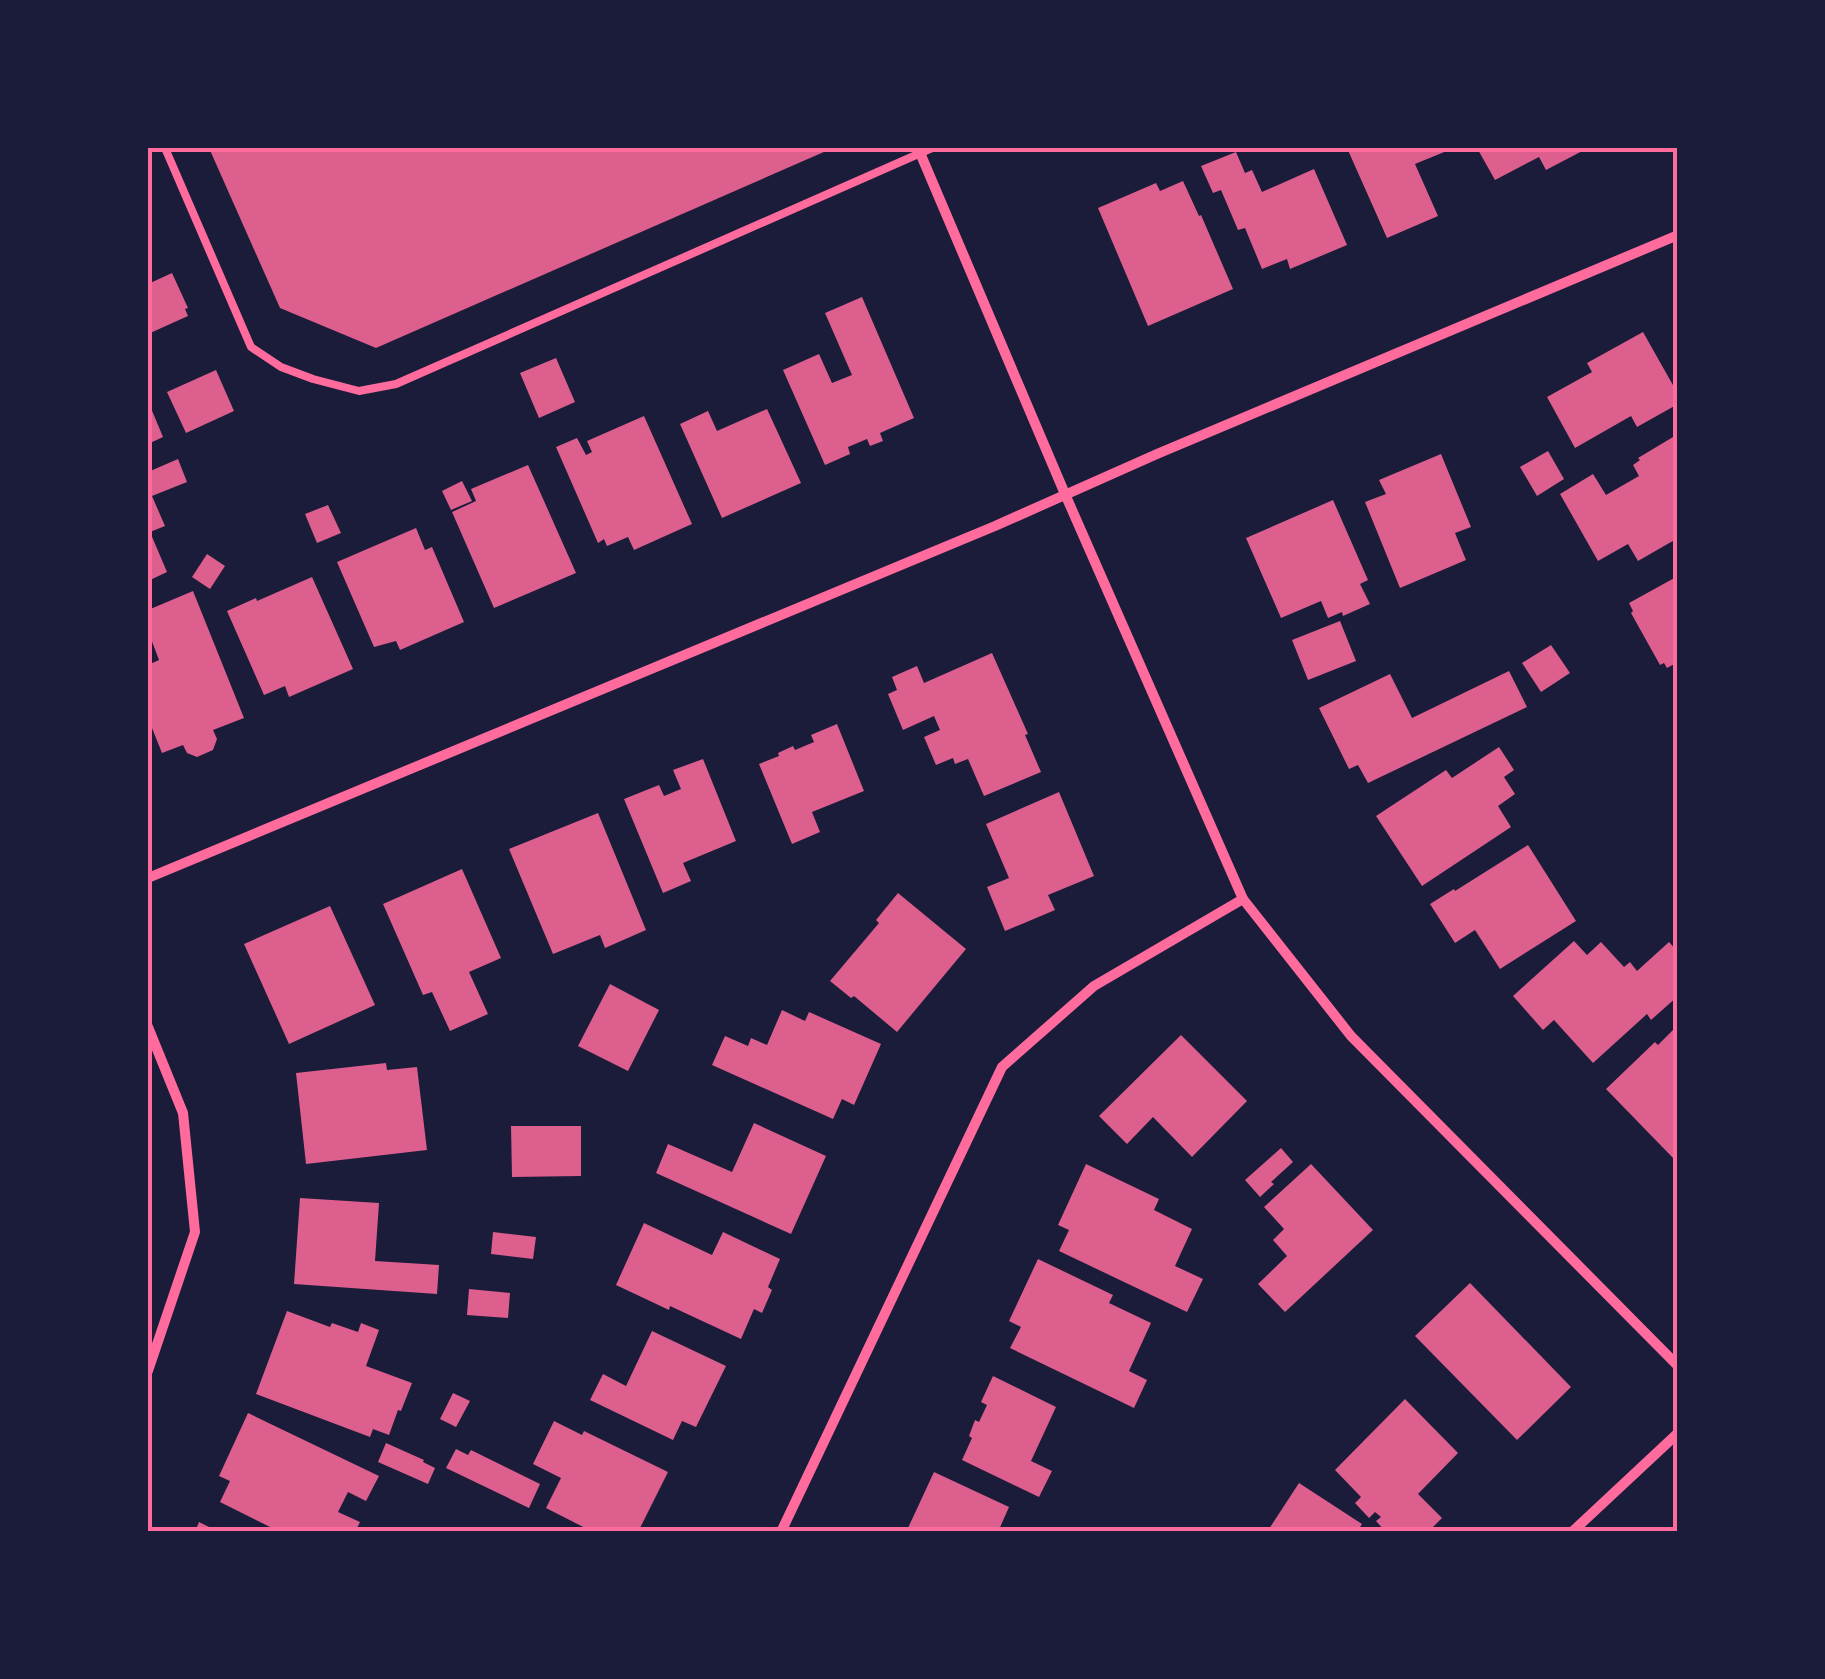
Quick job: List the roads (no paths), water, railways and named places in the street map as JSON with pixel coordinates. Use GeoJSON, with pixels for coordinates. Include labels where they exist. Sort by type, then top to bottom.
{"type":"FeatureCollection","features":[{"type":"Feature","properties":{"kind":"street"},"geometry":{"type":"LineString","coordinates":[[919,150],[1243,899],[1351,1036],[1678,1366]]}},
{"type":"Feature","properties":{"kind":"street"},"geometry":{"type":"LineString","coordinates":[[148,878],[976,534],[1678,235]]}},
{"type":"Feature","properties":{"kind":"street"},"geometry":{"type":"LineString","coordinates":[[781,1532],[1002,1067],[1094,986],[1243,899]]}},
{"type":"Feature","properties":{"kind":"street"},"geometry":{"type":"LineString","coordinates":[[148,1027],[182,1113],[195,1232],[148,1370]]}},
{"type":"Feature","properties":{"kind":"street"},"geometry":{"type":"LineString","coordinates":[[1572,1532],[1678,1433]]}},
{"type":"Feature","properties":{"kind":"lane"},"geometry":{"type":"LineString","coordinates":[[166,148],[250,347],[281,367],[359,391],[396,384],[919,150],[932,148]]}}]}
